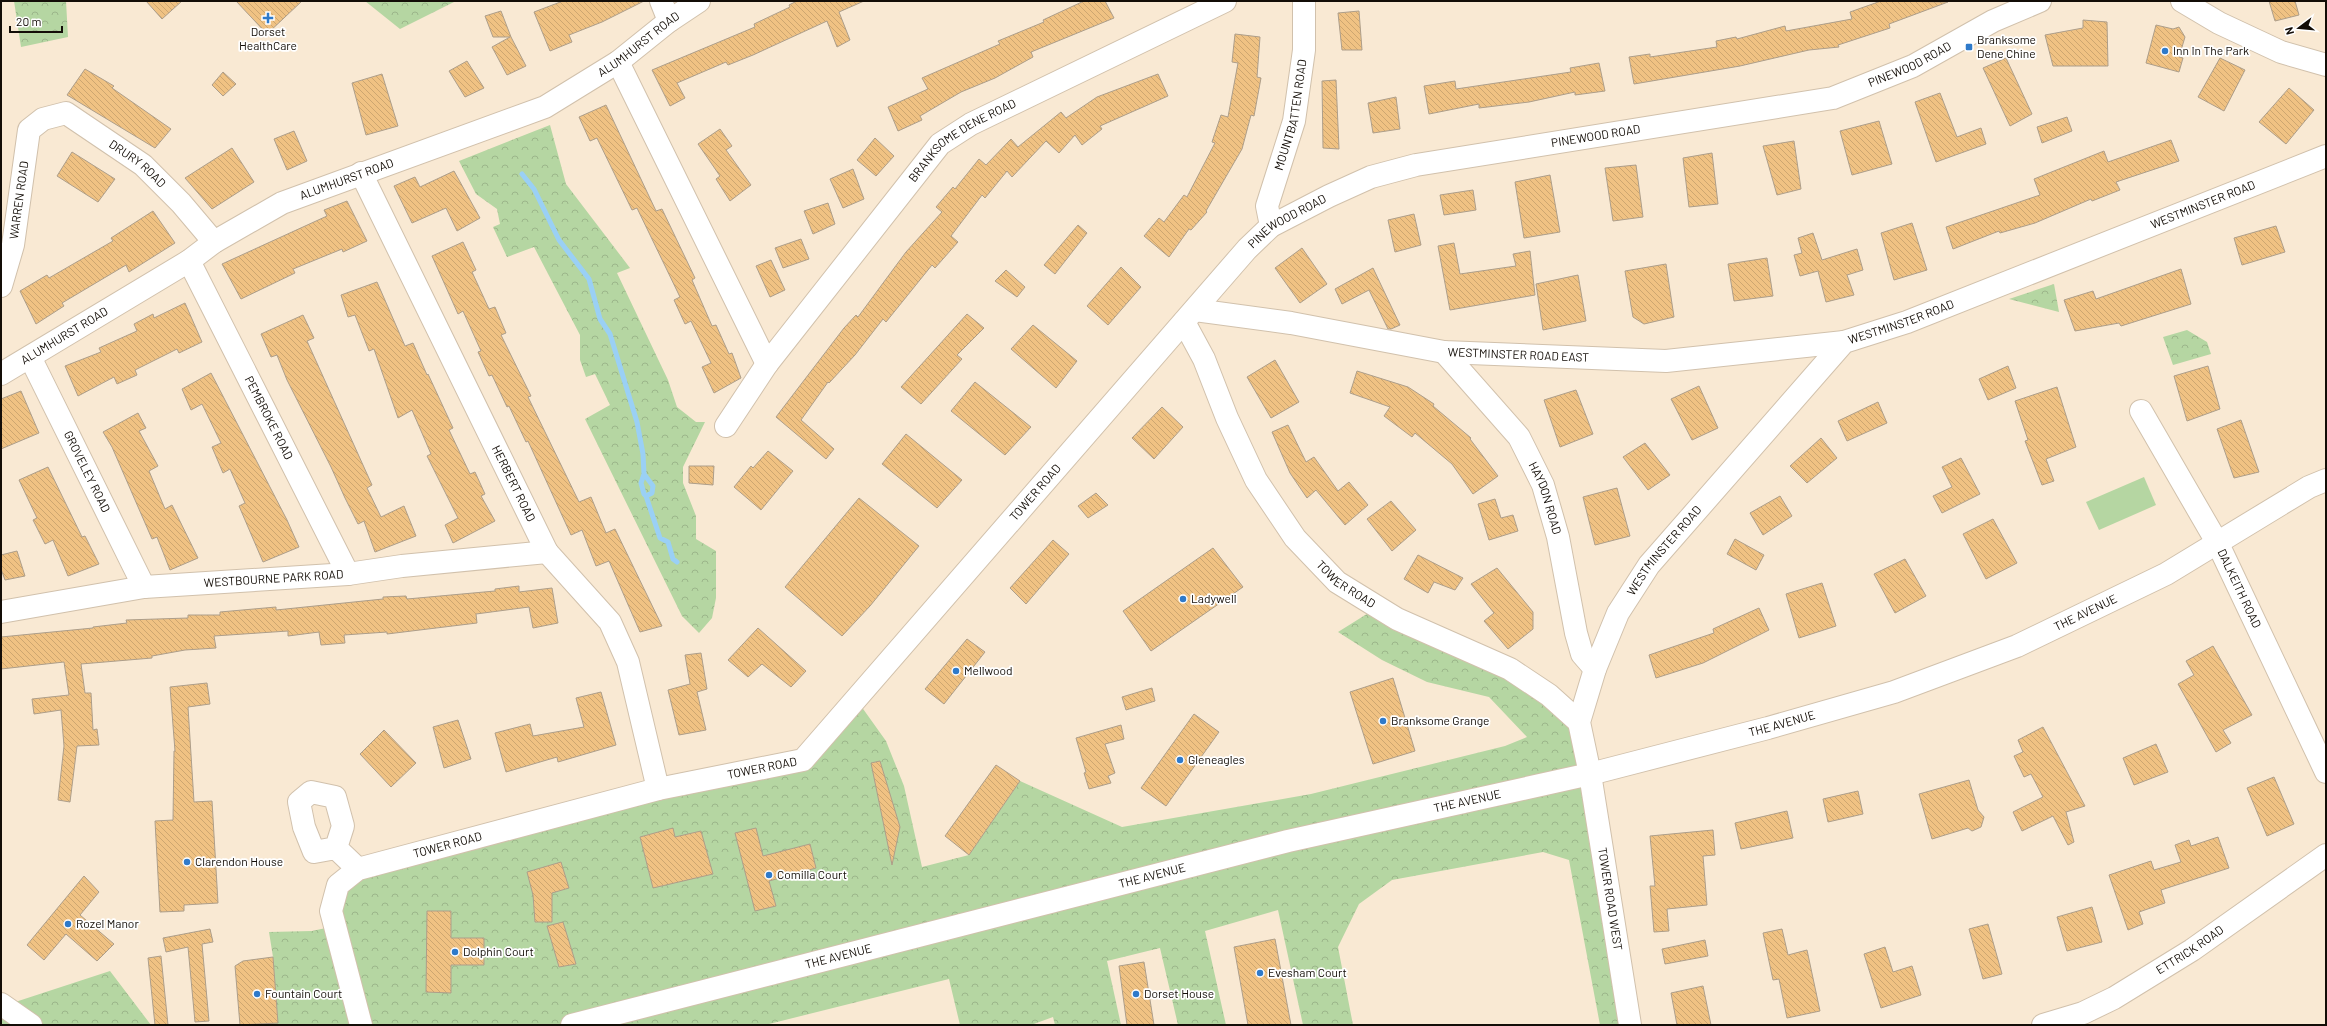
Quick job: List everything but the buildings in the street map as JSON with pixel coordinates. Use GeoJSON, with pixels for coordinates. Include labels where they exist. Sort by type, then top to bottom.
{"type":"FeatureCollection","features":[{"type":"Feature","properties":{"kind":"street"},"geometry":{"type":"LineString","coordinates":[[661,1],[669,21]]}},
{"type":"Feature","properties":{"kind":"street","name":"ALUMHURST ROAD"},"geometry":{"type":"LineString","coordinates":[[1,374],[30,358],[189,261],[214,242],[282,203],[360,173],[545,107],[618,62],[669,21],[699,1]]}},
{"type":"Feature","properties":{"kind":"street","name":"BRANKSOME DENE ROAD"},"geometry":{"type":"LineString","coordinates":[[726,426],[767,364],[940,144],[971,124],[1225,1]]}},
{"type":"Feature","properties":{"kind":"street","name":"MOUNTBATTEN ROAD"},"geometry":{"type":"LineString","coordinates":[[1271,226],[1267,206],[1294,122],[1304,50],[1304,1]]}},
{"type":"Feature","properties":{"kind":"street","name":"PINEWOOD ROAD"},"geometry":{"type":"LineString","coordinates":[[1189,316],[1247,249],[1271,226],[1371,177],[1416,165],[1833,98],[1913,66],[1993,21],[2040,1]]}},
{"type":"Feature","properties":{"kind":"street"},"geometry":{"type":"LineString","coordinates":[[2182,1],[2219,23],[2281,52],[2326,65]]}},
{"type":"Feature","properties":{"kind":"street"},"geometry":{"type":"LineString","coordinates":[[618,62],[767,364]]}},
{"type":"Feature","properties":{"kind":"street","name":"DRURY ROAD"},"geometry":{"type":"LineString","coordinates":[[43,119],[66,114],[144,165],[181,203],[214,242]]}},
{"type":"Feature","properties":{"kind":"street","name":"WARREN ROAD"},"geometry":{"type":"LineString","coordinates":[[1,286],[13,245],[29,130],[43,119]]}},
{"type":"Feature","properties":{"kind":"street","name":"WESTMINSTER ROAD"},"geometry":{"type":"LineString","coordinates":[[1579,722],[1595,669],[1618,613],[1649,565],[1844,342],[1907,322],[2326,156]]}},
{"type":"Feature","properties":{"kind":"street","name":"HERBERT ROAD"},"geometry":{"type":"LineString","coordinates":[[360,173],[547,552],[610,622],[628,662],[658,789]]}},
{"type":"Feature","properties":{"kind":"street","name":"PEMBROKE ROAD"},"geometry":{"type":"LineString","coordinates":[[189,261],[348,574]]}},
{"type":"Feature","properties":{"kind":"street","name":"WESTMINSTER ROAD EAST"},"geometry":{"type":"LineString","coordinates":[[1189,316],[1291,323],[1444,352],[1666,361],[1844,342]]}},
{"type":"Feature","properties":{"kind":"street","name":"TOWER ROAD"},"geometry":{"type":"LineString","coordinates":[[361,1025],[331,912],[338,885],[358,869],[658,789],[803,760],[1189,316],[1227,418],[1256,480],[1295,538],[1338,582],[1397,619],[1510,670],[1549,695],[1579,722]]}},
{"type":"Feature","properties":{"kind":"street","name":"HAYDON ROAD"},"geometry":{"type":"LineString","coordinates":[[1444,352],[1519,437],[1543,485],[1558,537],[1576,633],[1582,654],[1595,669]]}},
{"type":"Feature","properties":{"kind":"street","name":"GROVELEY ROAD"},"geometry":{"type":"LineString","coordinates":[[30,358],[144,587]]}},
{"type":"Feature","properties":{"kind":"street","name":"DALKEITH ROAD"},"geometry":{"type":"LineString","coordinates":[[2141,411],[2218,544],[2326,772]]}},
{"type":"Feature","properties":{"kind":"street","name":"THE AVENUE"},"geometry":{"type":"LineString","coordinates":[[572,1025],[1288,841],[1590,774],[1768,728],[1894,692],[2017,646],[2166,574],[2218,544],[2309,487],[2326,480]]}},
{"type":"Feature","properties":{"kind":"street","name":"WESTBOURNE PARK ROAD"},"geometry":{"type":"LineString","coordinates":[[1,612],[144,587],[348,574],[402,566],[547,552]]}},
{"type":"Feature","properties":{"kind":"street"},"geometry":{"type":"LineString","coordinates":[[1579,722],[1590,774]]}},
{"type":"Feature","properties":{"kind":"street","name":"TOWER ROAD WEST"},"geometry":{"type":"LineString","coordinates":[[1590,774],[1630,1025]]}},
{"type":"Feature","properties":{"kind":"street"},"geometry":{"type":"LineString","coordinates":[[336,848],[358,869]]}},
{"type":"Feature","properties":{"kind":"street","name":"ETTRICK ROAD"},"geometry":{"type":"LineString","coordinates":[[2043,1025],[2083,1013],[2114,998],[2192,950],[2326,855]]}},
{"type":"Feature","properties":{"kind":"street"},"geometry":{"type":"LineString","coordinates":[[1,1004],[31,1025]]}},
{"type":"Feature","properties":{"kind":"green space"},"geometry":{"type":"Polygon","coordinates":[[[14,1],[66,1],[68,37],[21,47],[14,1]]]}},
{"type":"Feature","properties":{"kind":"green space"},"geometry":{"type":"Polygon","coordinates":[[[365,1],[456,1],[400,29],[365,1]]]}},
{"type":"Feature","properties":{"kind":"green space"},"geometry":{"type":"Polygon","coordinates":[[[550,125],[566,184],[630,268],[617,273],[668,380],[677,407],[696,422],[705,422],[683,467],[683,483],[696,516],[696,539],[716,551],[716,598],[712,618],[699,633],[682,616],[585,419],[610,405],[595,374],[586,377],[580,360],[580,335],[534,247],[507,257],[493,227],[500,224],[497,209],[476,194],[459,161],[550,125]]]}},
{"type":"Feature","properties":{"kind":"green space"},"geometry":{"type":"Polygon","coordinates":[[[2054,284],[2059,312],[2009,299],[2054,284]]]}},
{"type":"Feature","properties":{"kind":"green space"},"geometry":{"type":"Polygon","coordinates":[[[2187,330],[2207,342],[2211,354],[2173,365],[2163,337],[2187,330]]]}},
{"type":"Feature","properties":{"kind":"green space"},"geometry":{"type":"Polygon","coordinates":[[[2144,477],[2156,505],[2099,530],[2086,502],[2144,477]]]}},
{"type":"Feature","properties":{"kind":"green space"},"geometry":{"type":"Polygon","coordinates":[[[1378,607],[1463,648],[1579,722],[1630,1025],[1600,1025],[1569,860],[1543,852],[1392,880],[1359,904],[1338,947],[1353,1025],[1303,1025],[1278,910],[1205,931],[1226,1025],[1178,1025],[1160,948],[1107,961],[1121,1025],[1055,1025],[1053,1017],[1031,1025],[960,1025],[949,979],[765,1025],[254,1025],[278,1023],[273,957],[269,932],[312,931],[335,926],[338,885],[803,760],[856,699],[886,741],[904,786],[922,867],[969,855],[1020,781],[1122,827],[1311,794],[1505,746],[1527,737],[1489,697],[1427,682],[1382,660],[1338,632],[1378,607]]]}},
{"type":"Feature","properties":{"kind":"green space"},"geometry":{"type":"Polygon","coordinates":[[[110,971],[151,1025],[1,1025],[1,1004],[3,1006],[110,971]]]}},
{"type":"Feature","properties":{"kind":"waterway"},"geometry":{"type":"LineString","coordinates":[[522,174],[534,189],[559,240],[589,279],[600,319],[610,334],[637,422],[643,454],[644,474],[641,483],[644,494],[660,538],[668,542],[673,559],[677,562]]}},
{"type":"Feature","properties":{"kind":"waterway"},"geometry":{"type":"LineString","coordinates":[[644,474],[653,486],[652,493],[646,496]]}},
{"type":"Feature","properties":{"kind":"place","name":"Dorset HealthCare"},"geometry":{"type":"Point","coordinates":[268,18]}},
{"type":"Feature","properties":{"kind":"place","name":"Branksome Dene Chine"},"geometry":{"type":"Point","coordinates":[1969,47]}},
{"type":"Feature","properties":{"kind":"place","name":"Inn In The Park"},"geometry":{"type":"Point","coordinates":[2165,51]}},
{"type":"Feature","properties":{"kind":"place","name":"Ladywell"},"geometry":{"type":"Point","coordinates":[1183,599]}},
{"type":"Feature","properties":{"kind":"place","name":"Mellwood"},"geometry":{"type":"Point","coordinates":[956,671]}},
{"type":"Feature","properties":{"kind":"place","name":"Branksome Grange"},"geometry":{"type":"Point","coordinates":[1383,721]}},
{"type":"Feature","properties":{"kind":"place","name":"Gleneagles"},"geometry":{"type":"Point","coordinates":[1180,760]}},
{"type":"Feature","properties":{"kind":"place","name":"Clarendon House"},"geometry":{"type":"Point","coordinates":[187,862]}},
{"type":"Feature","properties":{"kind":"place","name":"Comilla Court"},"geometry":{"type":"Point","coordinates":[769,875]}},
{"type":"Feature","properties":{"kind":"place","name":"Rozel Manor"},"geometry":{"type":"Point","coordinates":[68,924]}},
{"type":"Feature","properties":{"kind":"place","name":"Dolphin Court"},"geometry":{"type":"Point","coordinates":[455,952]}},
{"type":"Feature","properties":{"kind":"place","name":"Evesham Court"},"geometry":{"type":"Point","coordinates":[1260,973]}},
{"type":"Feature","properties":{"kind":"place","name":"Fountain Court"},"geometry":{"type":"Point","coordinates":[257,994]}},
{"type":"Feature","properties":{"kind":"place","name":"Dorset House"},"geometry":{"type":"Point","coordinates":[1136,994]}}]}
